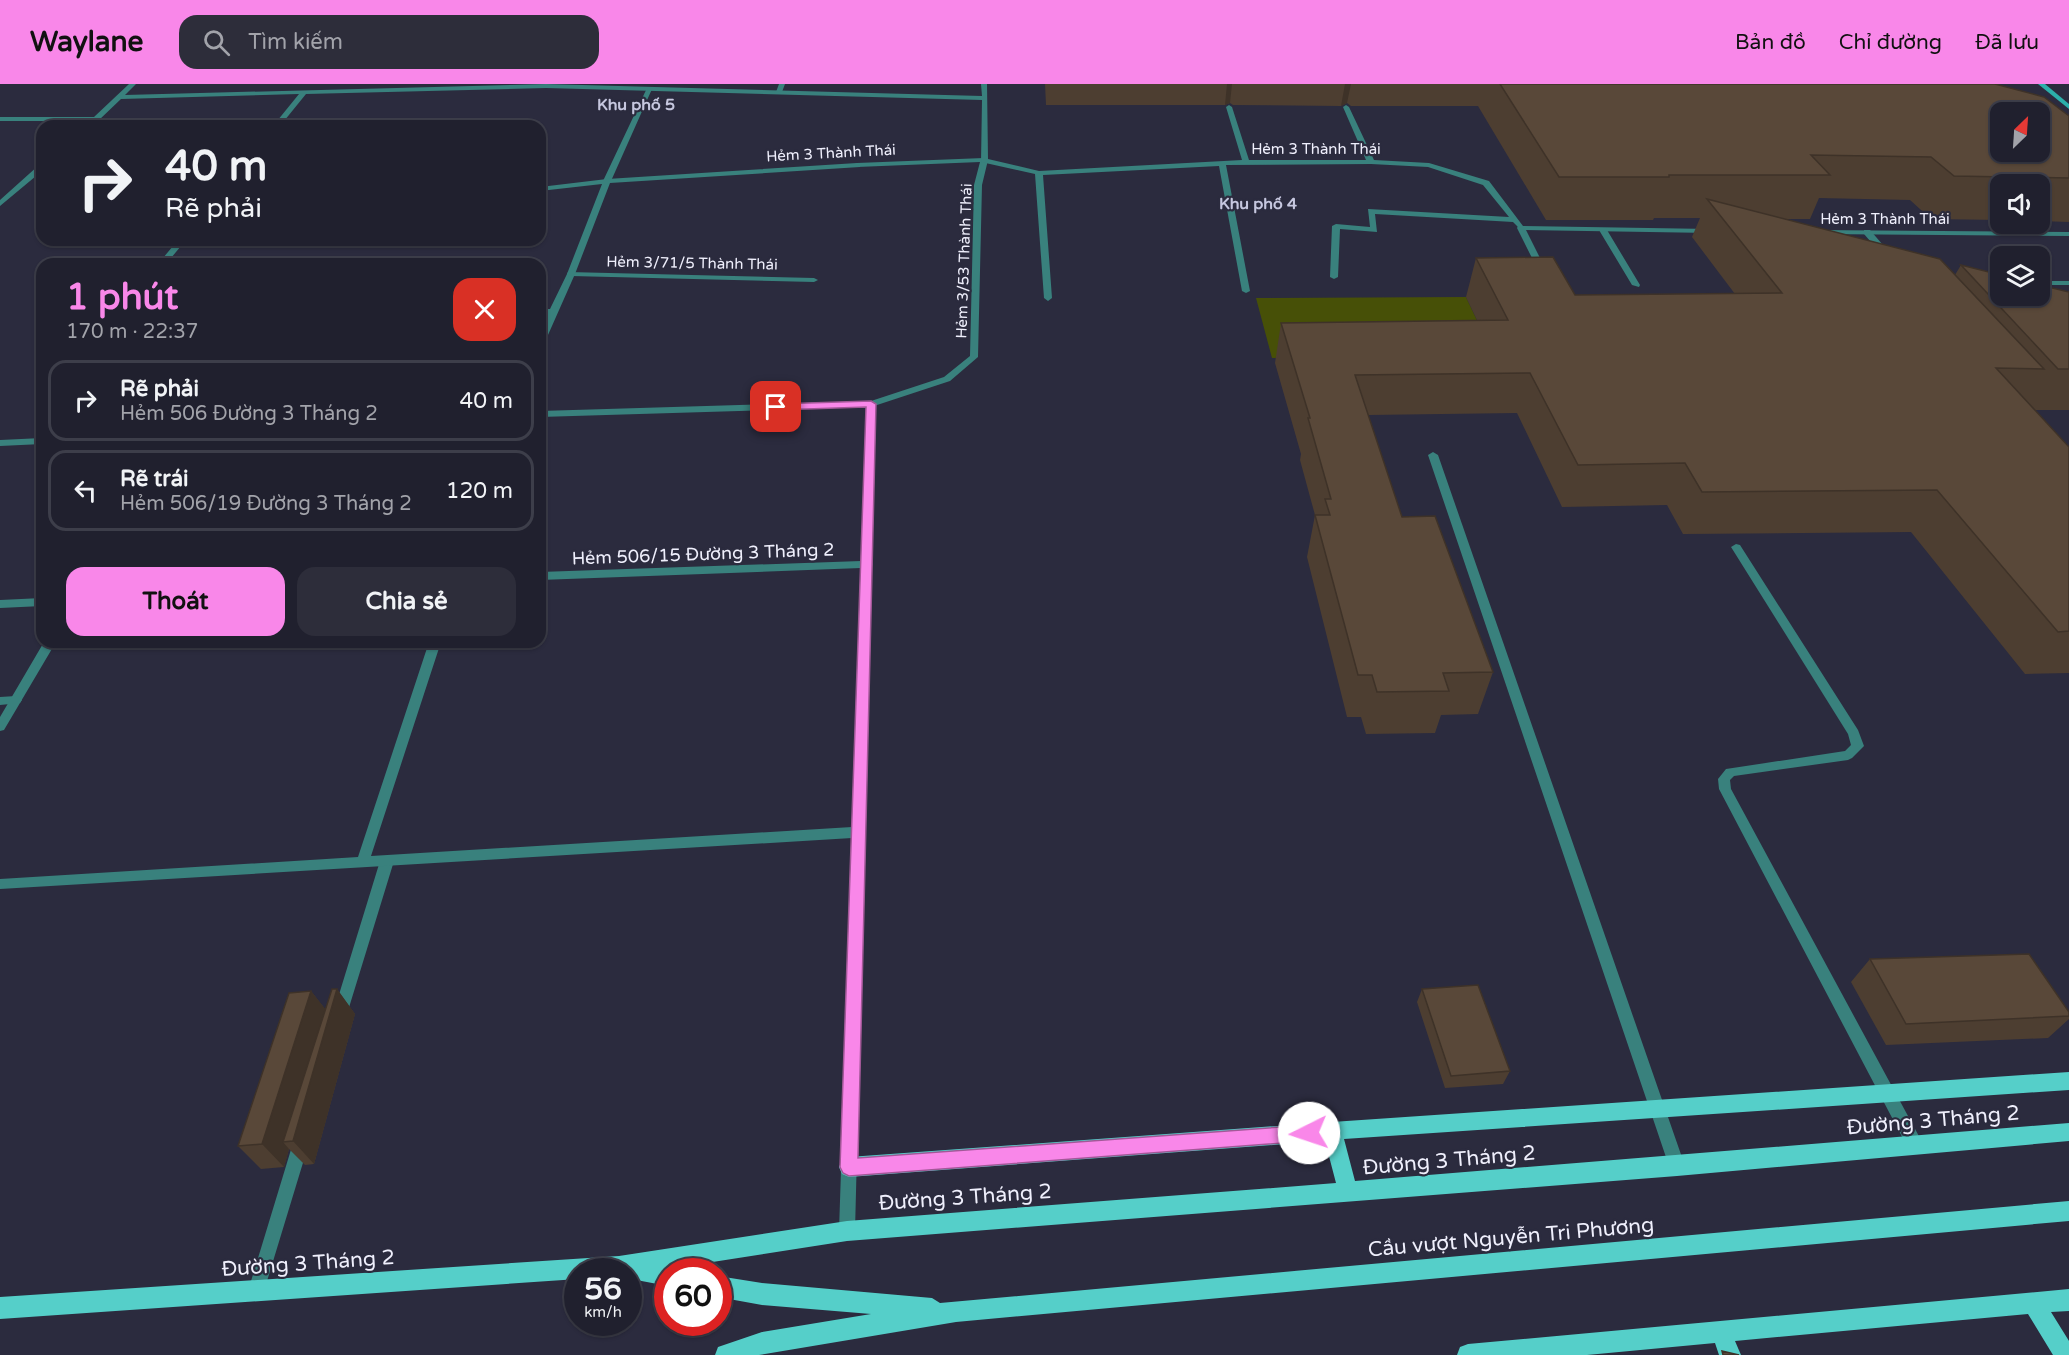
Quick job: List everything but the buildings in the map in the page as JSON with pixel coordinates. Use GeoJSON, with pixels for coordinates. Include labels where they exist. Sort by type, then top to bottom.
{"type":"FeatureCollection","features":[{"type":"Feature","properties":{"kind":"main road"},"geometry":{"type":"LineString","coordinates":[[2041,84],[2069,107]]}},
{"type":"Feature","properties":{"kind":"main road","name":"Đường 3 Tháng 2"},"geometry":{"type":"LineString","coordinates":[[849,1167],[1332,1131],[2069,1081]]}},
{"type":"Feature","properties":{"kind":"main road"},"geometry":{"type":"LineString","coordinates":[[1332,1131],[1348,1192]]}},
{"type":"Feature","properties":{"kind":"main road","name":"Đường 3 Tháng 2"},"geometry":{"type":"LineString","coordinates":[[642,1262],[847,1231],[1677,1166],[2069,1132]]}},
{"type":"Feature","properties":{"kind":"main road","name":"Cầu vượt Nguyễn Tri Phương"},"geometry":{"type":"LineString","coordinates":[[956,1311],[2069,1211]]}},
{"type":"Feature","properties":{"kind":"main road","name":"Đường 3 Tháng 2"},"geometry":{"type":"LineString","coordinates":[[0,1308],[564,1270]]}},
{"type":"Feature","properties":{"kind":"main road"},"geometry":{"type":"LineString","coordinates":[[732,1289],[762,1294],[956,1311]]}},
{"type":"Feature","properties":{"kind":"main road"},"geometry":{"type":"LineString","coordinates":[[1467,1355],[2069,1300]]}},
{"type":"Feature","properties":{"kind":"main road"},"geometry":{"type":"LineString","coordinates":[[2033,1303],[2065,1355]]}},
{"type":"Feature","properties":{"kind":"main road"},"geometry":{"type":"LineString","coordinates":[[726,1355],[762,1343],[956,1311]]}},
{"type":"Feature","properties":{"kind":"main road"},"geometry":{"type":"LineString","coordinates":[[1721,1332],[1730,1355]]}},
{"type":"Feature","properties":{"kind":"street"},"geometry":{"type":"LineString","coordinates":[[0,119],[97,119],[133,84]]}},
{"type":"Feature","properties":{"kind":"street"},"geometry":{"type":"LineString","coordinates":[[779,92],[782,84]]}},
{"type":"Feature","properties":{"kind":"street","name":"Hẻm 3/53 Thành Thái"},"geometry":{"type":"LineString","coordinates":[[546,414],[871,404],[947,379],[974,357],[978,185],[984,160],[984,84]]}},
{"type":"Feature","properties":{"kind":"street"},"geometry":{"type":"LineString","coordinates":[[122,97],[407,87],[599,85],[649,89],[985,98]]}},
{"type":"Feature","properties":{"kind":"street"},"geometry":{"type":"LineString","coordinates":[[546,329],[571,274],[607,181],[649,89]]}},
{"type":"Feature","properties":{"kind":"street"},"geometry":{"type":"LineString","coordinates":[[281,120],[304,92]]}},
{"type":"Feature","properties":{"kind":"street"},"geometry":{"type":"LineString","coordinates":[[1229,107],[1246,162]]}},
{"type":"Feature","properties":{"kind":"street"},"geometry":{"type":"LineString","coordinates":[[1346,107],[1371,162]]}},
{"type":"Feature","properties":{"kind":"street","name":"Hẻm 3 Thành Thái"},"geometry":{"type":"LineString","coordinates":[[546,188],[607,181],[856,165],[984,160],[1039,173],[1246,162],[1371,162],[1429,165],[1486,183],[1521,228],[1546,277]]}},
{"type":"Feature","properties":{"kind":"street"},"geometry":{"type":"LineString","coordinates":[[1222,163],[1246,291]]}},
{"type":"Feature","properties":{"kind":"street"},"geometry":{"type":"LineString","coordinates":[[0,204],[36,172]]}},
{"type":"Feature","properties":{"kind":"street"},"geometry":{"type":"LineString","coordinates":[[1039,173],[1048,298]]}},
{"type":"Feature","properties":{"kind":"street"},"geometry":{"type":"LineString","coordinates":[[1334,277],[1336,226],[1374,230],[1371,211],[1514,220]]}},
{"type":"Feature","properties":{"kind":"street"},"geometry":{"type":"LineString","coordinates":[[1521,228],[1723,231]]}},
{"type":"Feature","properties":{"kind":"street"},"geometry":{"type":"LineString","coordinates":[[1603,230],[1636,285]]}},
{"type":"Feature","properties":{"kind":"street","name":"Hẻm 3 Thành Thái"},"geometry":{"type":"LineString","coordinates":[[1807,232],[2069,234]]}},
{"type":"Feature","properties":{"kind":"street"},"geometry":{"type":"LineString","coordinates":[[1867,232],[1890,257]]}},
{"type":"Feature","properties":{"kind":"street"},"geometry":{"type":"LineString","coordinates":[[167,258],[177,246]]}},
{"type":"Feature","properties":{"kind":"street","name":"Hẻm 3/71/5 Thành Thái"},"geometry":{"type":"LineString","coordinates":[[571,274],[814,280]]}},
{"type":"Feature","properties":{"kind":"street"},"geometry":{"type":"LineString","coordinates":[[2050,283],[2069,284]]}},
{"type":"Feature","properties":{"kind":"street"},"geometry":{"type":"LineString","coordinates":[[546,312],[553,312]]}},
{"type":"Feature","properties":{"kind":"street"},"geometry":{"type":"LineString","coordinates":[[847,1231],[871,404]]}},
{"type":"Feature","properties":{"kind":"street"},"geometry":{"type":"LineString","coordinates":[[0,443],[36,441]]}},
{"type":"Feature","properties":{"kind":"street"},"geometry":{"type":"LineString","coordinates":[[1433,455],[1677,1166]]}},
{"type":"Feature","properties":{"kind":"street"},"geometry":{"type":"LineString","coordinates":[[1736,547],[1854,733],[1858,746],[1848,755],[1730,772],[1724,778],[1725,789],[1915,1145]]}},
{"type":"Feature","properties":{"kind":"street","name":"Hẻm 506/15 Đường 3 Tháng 2"},"geometry":{"type":"LineString","coordinates":[[546,576],[868,564]]}},
{"type":"Feature","properties":{"kind":"street"},"geometry":{"type":"LineString","coordinates":[[0,604],[36,602]]}},
{"type":"Feature","properties":{"kind":"street"},"geometry":{"type":"LineString","coordinates":[[0,727],[46,648]]}},
{"type":"Feature","properties":{"kind":"street"},"geometry":{"type":"LineString","coordinates":[[363,862],[433,648]]}},
{"type":"Feature","properties":{"kind":"street"},"geometry":{"type":"LineString","coordinates":[[0,701],[16,700]]}},
{"type":"Feature","properties":{"kind":"street"},"geometry":{"type":"LineString","coordinates":[[0,884],[859,832]]}},
{"type":"Feature","properties":{"kind":"street"},"geometry":{"type":"LineString","coordinates":[[336,1029],[387,861]]}},
{"type":"Feature","properties":{"kind":"street"},"geometry":{"type":"LineString","coordinates":[[256,1291],[305,1130]]}},
{"type":"Feature","properties":{"kind":"green space"},"geometry":{"type":"Polygon","coordinates":[[[1466,297],[1494,356],[1272,358],[1256,298],[1466,297]]]}},
{"type":"Feature","properties":{"kind":"district","name":"Khu phố 5"},"geometry":{"type":"Point","coordinates":[636,104]}},
{"type":"Feature","properties":{"kind":"district","name":"Khu phố 4"},"geometry":{"type":"Point","coordinates":[1258,203]}},
{"type":"Feature","properties":{"kind":"route"},"geometry":{"type":"LineString","coordinates":[[776,407],[871,404],[849,1167],[1309,1133]]}}]}
